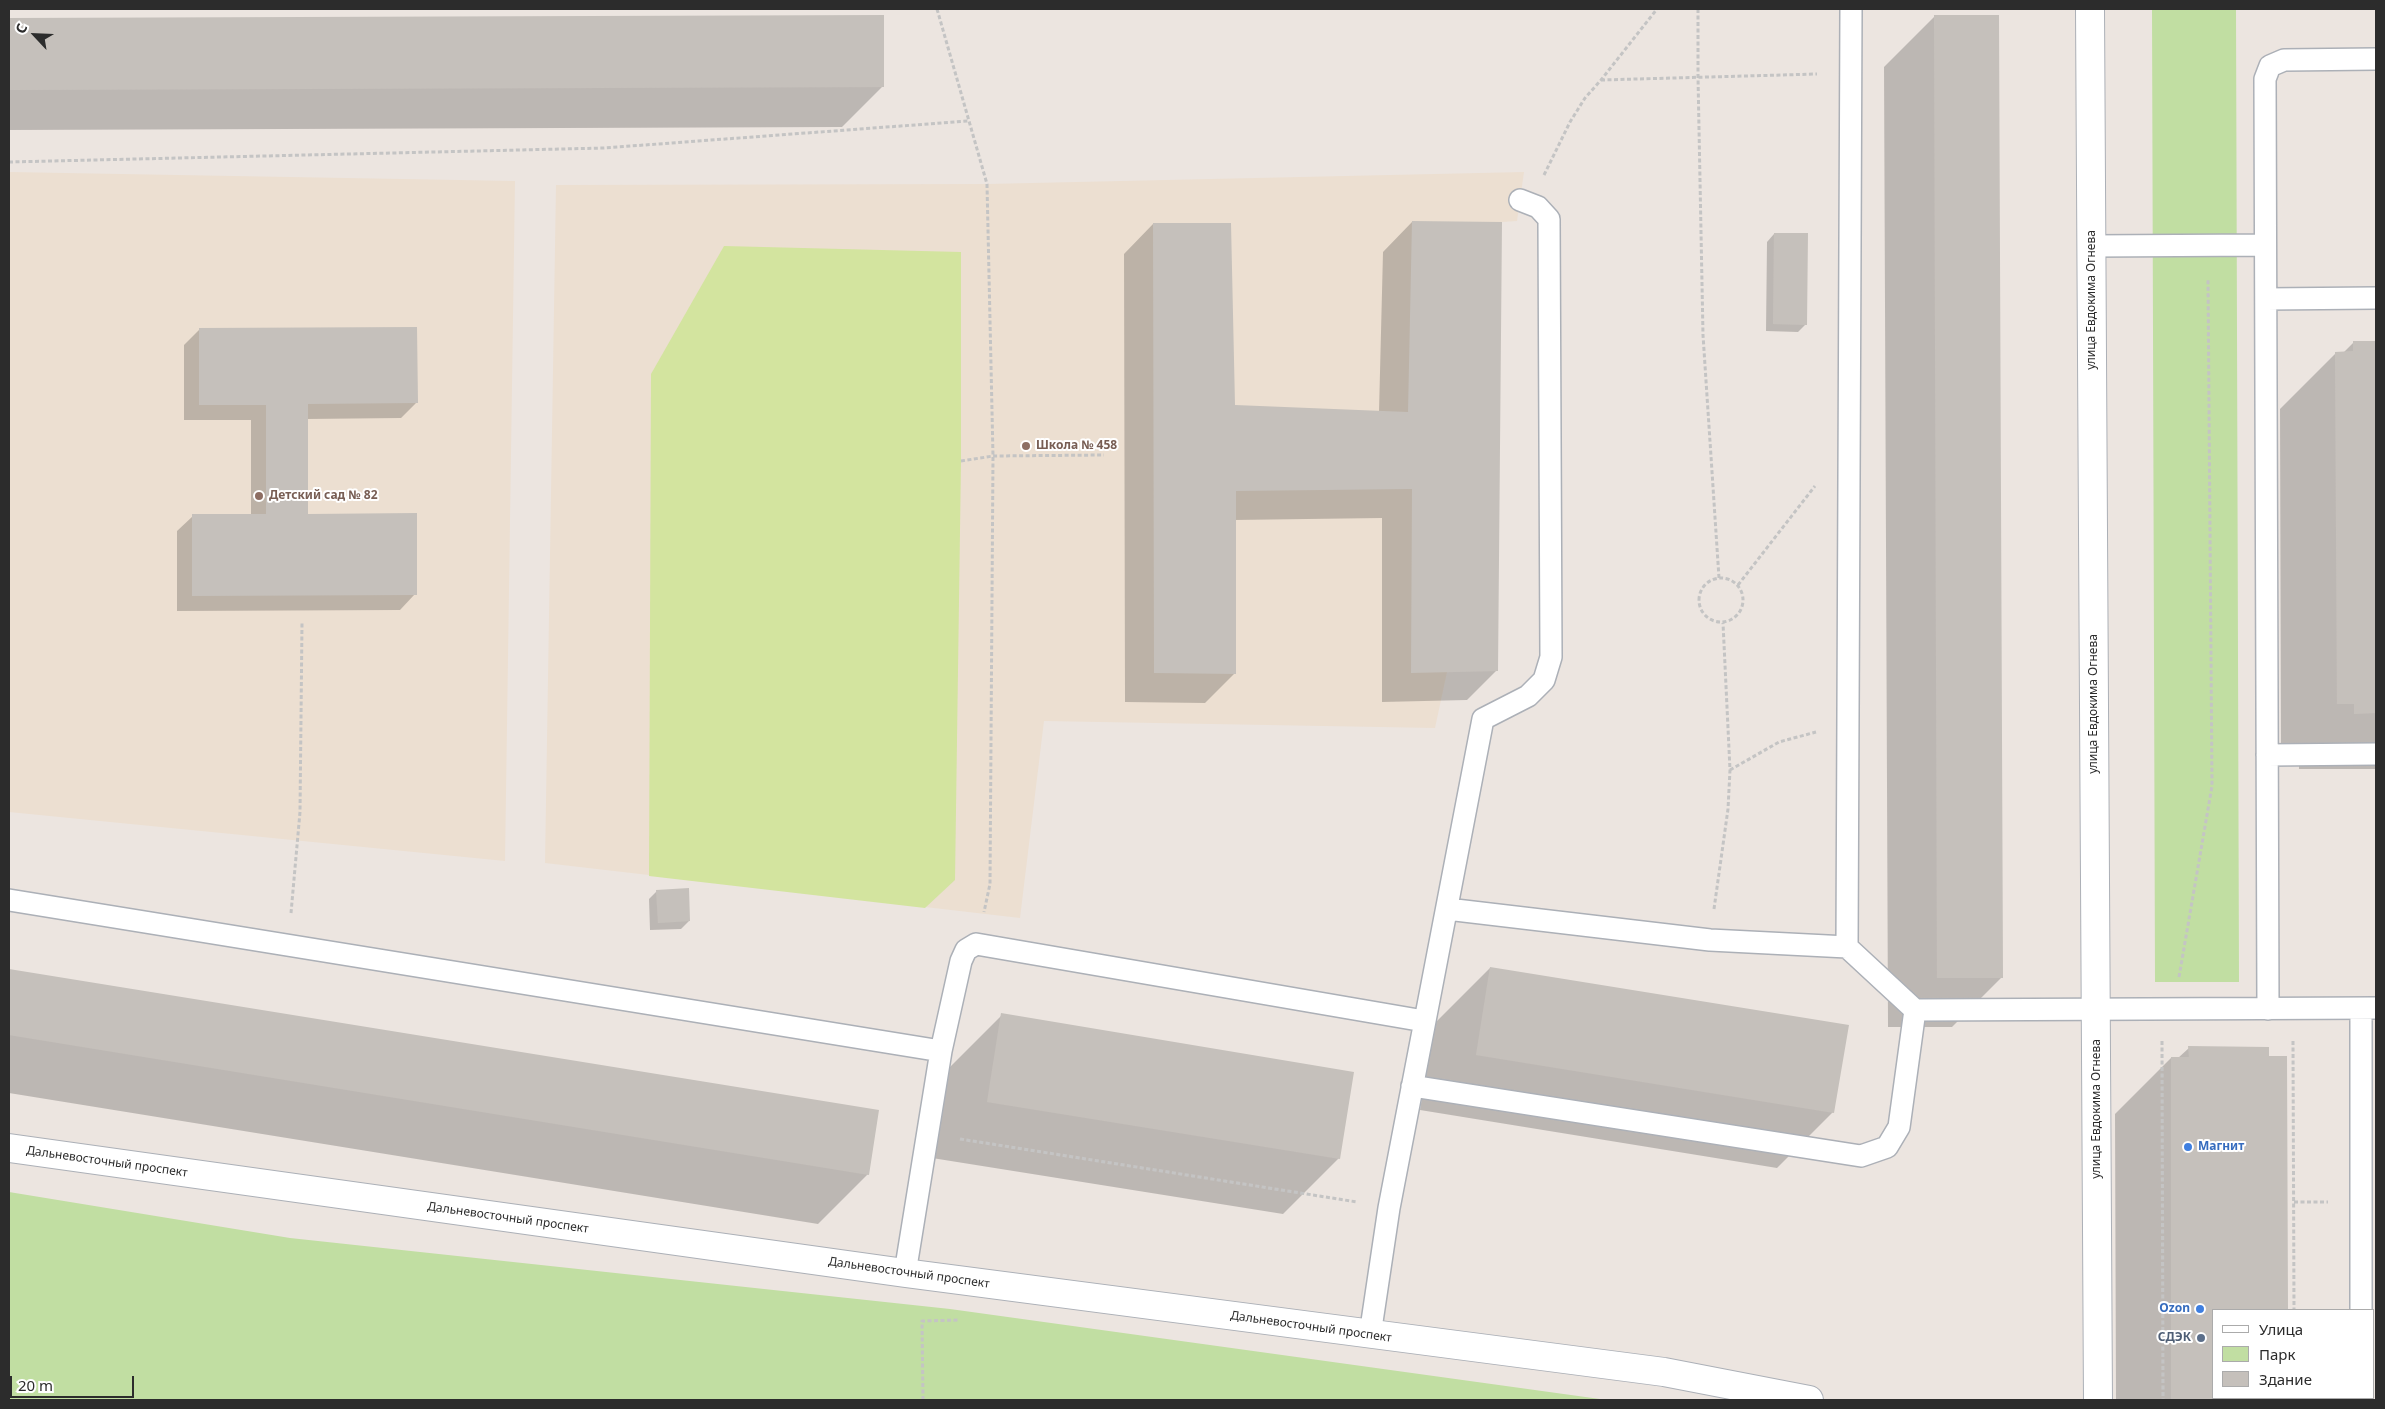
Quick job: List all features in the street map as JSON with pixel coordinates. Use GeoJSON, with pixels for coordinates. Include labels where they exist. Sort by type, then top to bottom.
{"type":"FeatureCollection","features":[{"type":"Feature","properties":{"kind":"street","name":"улица Евдокима Огнева"},"geometry":{"type":"LineString","coordinates":[[2090,9],[2098,1400]]}},
{"type":"Feature","properties":{"kind":"street","name":"Дальневосточный проспект"},"geometry":{"type":"LineString","coordinates":[[9,1148],[905,1273],[1664,1372],[1809,1400]]}},
{"type":"Feature","properties":{"kind":"lane"},"geometry":{"type":"LineString","coordinates":[[1847,947],[1851,9]]}},
{"type":"Feature","properties":{"kind":"lane"},"geometry":{"type":"LineString","coordinates":[[2268,1009],[2265,79],[2270,66],[2284,60],[2376,59]]}},
{"type":"Feature","properties":{"kind":"lane"},"geometry":{"type":"LineString","coordinates":[[1370,1335],[1389,1208],[1483,719],[1528,696],[1544,680],[1551,657],[1549,219],[1529,204]]}},
{"type":"Feature","properties":{"kind":"lane"},"geometry":{"type":"LineString","coordinates":[[2091,246],[2266,245]]}},
{"type":"Feature","properties":{"kind":"lane"},"geometry":{"type":"LineString","coordinates":[[2266,299],[2376,298]]}},
{"type":"Feature","properties":{"kind":"lane"},"geometry":{"type":"LineString","coordinates":[[2267,755],[2376,754]]}},
{"type":"Feature","properties":{"kind":"lane"},"geometry":{"type":"LineString","coordinates":[[9,900],[941,1051]]}},
{"type":"Feature","properties":{"kind":"lane"},"geometry":{"type":"LineString","coordinates":[[1447,909],[1710,940],[1847,947],[1915,1010],[2368,1008],[2361,1309]]}},
{"type":"Feature","properties":{"kind":"lane"},"geometry":{"type":"LineString","coordinates":[[905,1273],[941,1051],[961,961],[966,950],[976,944],[1424,1021]]}},
{"type":"Feature","properties":{"kind":"lane"},"geometry":{"type":"LineString","coordinates":[[1412,1086],[1861,1156],[1887,1148],[1899,1127],[1915,1010]]}},
{"type":"Feature","properties":{"kind":"path"},"geometry":{"type":"LineString","coordinates":[[937,9],[987,184],[992,456],[990,884],[976,944]]}},
{"type":"Feature","properties":{"kind":"path"},"geometry":{"type":"LineString","coordinates":[[1529,204],[1570,122],[1585,98],[1657,9]]}},
{"type":"Feature","properties":{"kind":"path"},"geometry":{"type":"LineString","coordinates":[[1698,9],[1703,335],[1719,578]]}},
{"type":"Feature","properties":{"kind":"path"},"geometry":{"type":"LineString","coordinates":[[1601,80],[1850,73]]}},
{"type":"Feature","properties":{"kind":"path"},"geometry":{"type":"LineString","coordinates":[[9,162],[604,148],[968,121]]}},
{"type":"Feature","properties":{"kind":"path"},"geometry":{"type":"LineString","coordinates":[[2163,1400],[2168,1010],[2212,786],[2207,245]]}},
{"type":"Feature","properties":{"kind":"path"},"geometry":{"type":"LineString","coordinates":[[1738,585],[1850,442]]}},
{"type":"Feature","properties":{"kind":"path"},"geometry":{"type":"LineString","coordinates":[[961,460],[992,456],[1104,455]]}},
{"type":"Feature","properties":{"kind":"path"},"geometry":{"type":"LineString","coordinates":[[1719,578],[1730,580],[1738,585],[1743,596],[1742,609],[1734,619],[1723,623],[1711,621],[1702,613],[1699,602],[1701,591],[1708,582],[1719,578]]}},
{"type":"Feature","properties":{"kind":"path"},"geometry":{"type":"LineString","coordinates":[[288,946],[300,812],[302,623]]}},
{"type":"Feature","properties":{"kind":"path"},"geometry":{"type":"LineString","coordinates":[[1710,940],[1728,809],[1730,770],[1723,623]]}},
{"type":"Feature","properties":{"kind":"path"},"geometry":{"type":"LineString","coordinates":[[1730,770],[1779,742],[1814,732],[1847,731]]}},
{"type":"Feature","properties":{"kind":"path"},"geometry":{"type":"LineString","coordinates":[[2293,1009],[2294,1309]]}},
{"type":"Feature","properties":{"kind":"path"},"geometry":{"type":"LineString","coordinates":[[928,1133],[1389,1208]]}},
{"type":"Feature","properties":{"kind":"path"},"geometry":{"type":"LineString","coordinates":[[923,1400],[922,1321],[960,1320]]}},
{"type":"Feature","properties":{"kind":"shaded area","name":"Детский сад № 82"},"geometry":{"type":"Polygon","coordinates":[[[9,172],[515,181],[505,861],[9,812],[9,172]]]}},
{"type":"Feature","properties":{"kind":"shaded area","name":"Школа № 458"},"geometry":{"type":"Polygon","coordinates":[[[1524,172],[1517,221],[1502,222],[1447,672],[1435,728],[1044,721],[1020,918],[545,863],[556,185],[987,184],[1524,172]]]}},
{"type":"Feature","properties":{"kind":"green space"},"geometry":{"type":"Polygon","coordinates":[[[2152,9],[2236,9],[2239,982],[2155,982],[2152,9]]]}},
{"type":"Feature","properties":{"kind":"green space"},"geometry":{"type":"Polygon","coordinates":[[[724,246],[961,252],[961,461],[955,880],[925,908],[649,876],[651,374],[724,246]]]}},
{"type":"Feature","properties":{"kind":"green space"},"geometry":{"type":"Polygon","coordinates":[[[9,1192],[290,1238],[950,1309],[1607,1400],[9,1400],[9,1192]]]}},
{"type":"Feature","properties":{"kind":"building"},"geometry":{"type":"Polygon","coordinates":[[[884,15],[884,87],[9,90],[9,18],[884,15]]]}},
{"type":"Feature","properties":{"kind":"building"},"geometry":{"type":"Polygon","coordinates":[[[1934,15],[1999,15],[2003,978],[1937,978],[1934,15]]]}},
{"type":"Feature","properties":{"kind":"building"},"geometry":{"type":"Polygon","coordinates":[[[1412,221],[1502,222],[1498,671],[1411,673],[1412,489],[1236,491],[1236,674],[1154,673],[1153,223],[1231,223],[1235,405],[1408,412],[1412,221]]]}},
{"type":"Feature","properties":{"kind":"building"},"geometry":{"type":"Polygon","coordinates":[[[1774,233],[1808,233],[1807,325],[1773,324],[1774,233]]]}},
{"type":"Feature","properties":{"kind":"building"},"geometry":{"type":"Polygon","coordinates":[[[417,327],[418,403],[308,404],[308,514],[417,513],[417,595],[192,596],[192,514],[266,514],[266,405],[199,405],[199,328],[417,327]]]}},
{"type":"Feature","properties":{"kind":"building"},"geometry":{"type":"Polygon","coordinates":[[[2353,341],[2376,341],[2376,713],[2354,714],[2354,704],[2337,704],[2335,352],[2353,351],[2353,341]]]}},
{"type":"Feature","properties":{"kind":"building"},"geometry":{"type":"Polygon","coordinates":[[[689,888],[690,921],[658,923],[656,890],[689,888]]]}},
{"type":"Feature","properties":{"kind":"building"},"geometry":{"type":"Polygon","coordinates":[[[1490,967],[1849,1025],[1834,1113],[1476,1055],[1490,967]]]}},
{"type":"Feature","properties":{"kind":"building"},"geometry":{"type":"Polygon","coordinates":[[[9,969],[879,1110],[869,1175],[9,1035],[9,969]]]}},
{"type":"Feature","properties":{"kind":"building"},"geometry":{"type":"Polygon","coordinates":[[[1001,1013],[1354,1072],[1340,1159],[987,1102],[1001,1013]]]}},
{"type":"Feature","properties":{"kind":"building"},"geometry":{"type":"Polygon","coordinates":[[[2188,1046],[2269,1047],[2269,1056],[2287,1056],[2288,1309],[2212,1309],[2212,1399],[2288,1400],[2171,1400],[2171,1057],[2189,1057],[2188,1046]]]}},
{"type":"Feature","properties":{"kind":"place","name":"Школа № 458"},"geometry":{"type":"Point","coordinates":[1026,446]}},
{"type":"Feature","properties":{"kind":"place","name":"Детский сад № 82"},"geometry":{"type":"Point","coordinates":[259,496]}},
{"type":"Feature","properties":{"kind":"place","name":"Магнит"},"geometry":{"type":"Point","coordinates":[2188,1147]}},
{"type":"Feature","properties":{"kind":"place","name":"Ozon"},"geometry":{"type":"Point","coordinates":[2200,1309]}},
{"type":"Feature","properties":{"kind":"place","name":"СДЭК"},"geometry":{"type":"Point","coordinates":[2201,1338]}}]}
